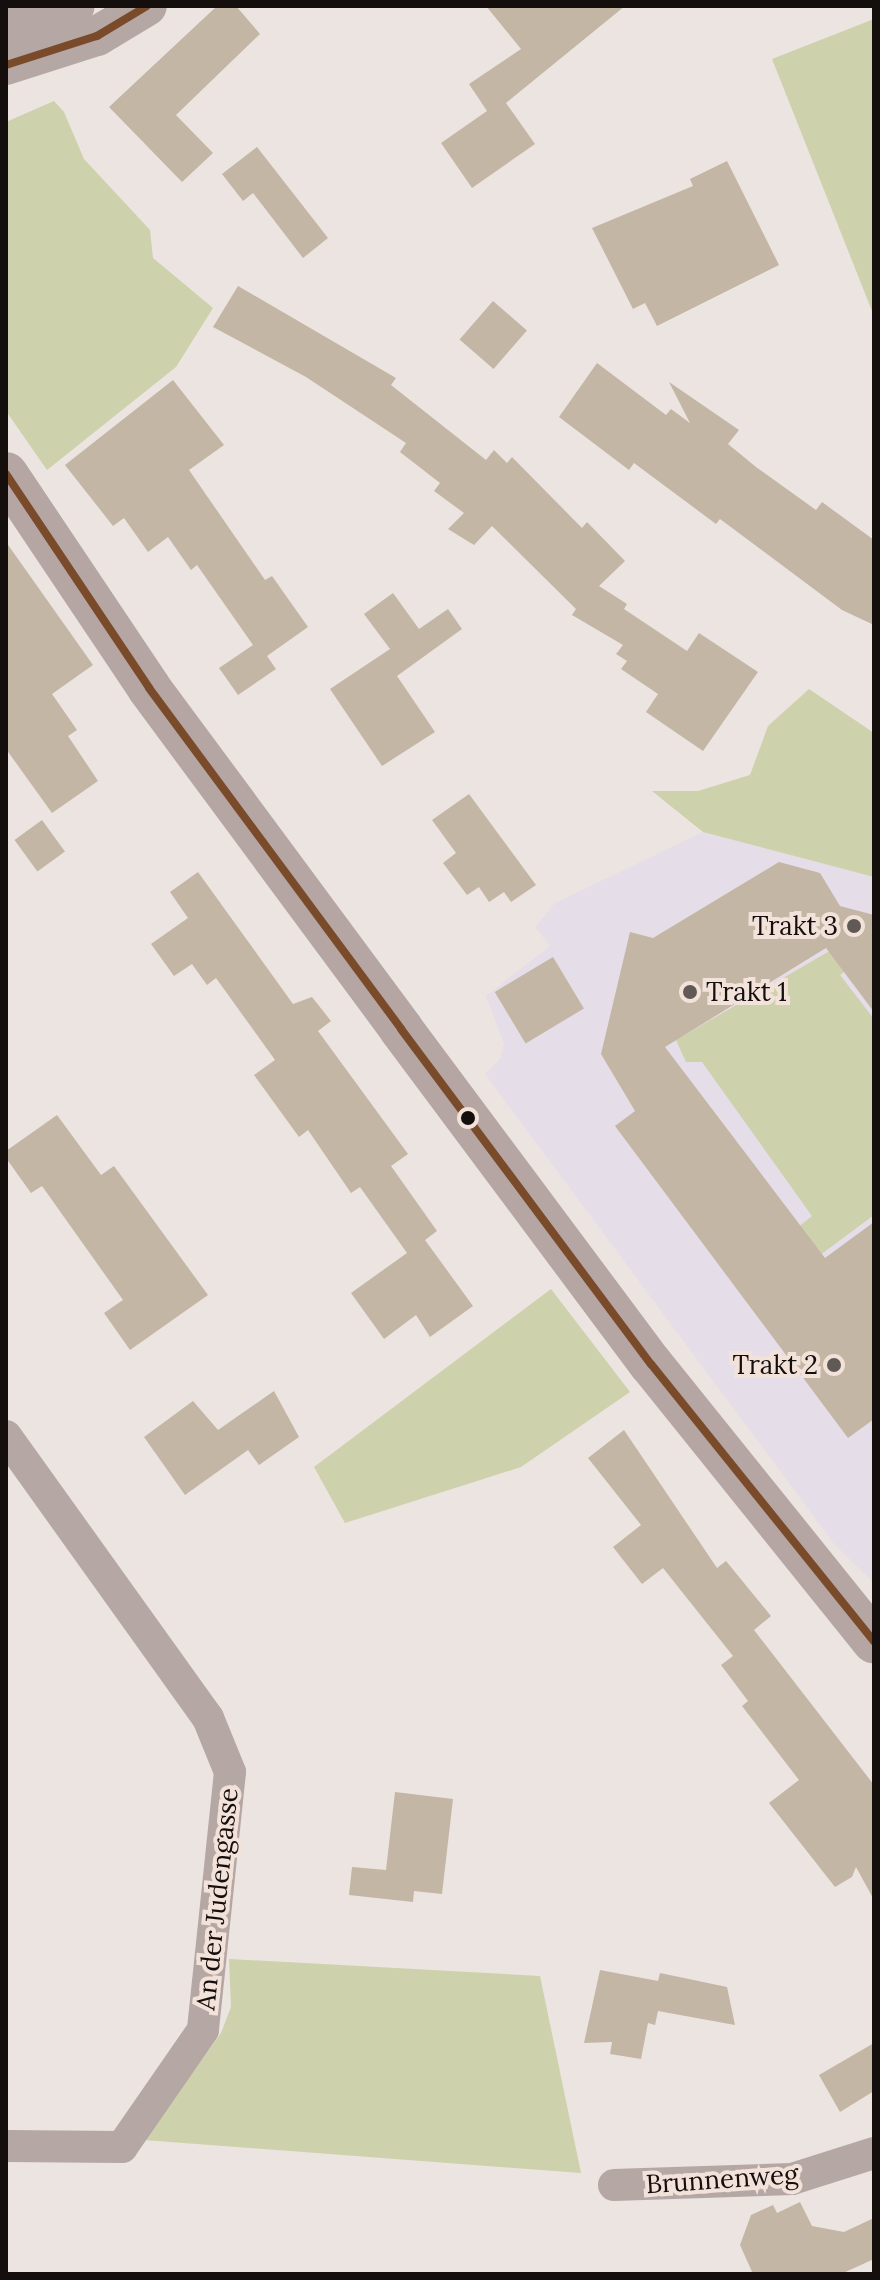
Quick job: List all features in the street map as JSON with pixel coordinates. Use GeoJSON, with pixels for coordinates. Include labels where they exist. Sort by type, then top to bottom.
{"type":"FeatureCollection","features":[{"type":"Feature","properties":{"kind":"main road"},"geometry":{"type":"LineString","coordinates":[[6,474],[149,688],[409,1041],[651,1364],[874,1641]]}},
{"type":"Feature","properties":{"kind":"street"},"geometry":{"type":"LineString","coordinates":[[6,28],[75,6]]}},
{"type":"Feature","properties":{"kind":"street"},"geometry":{"type":"LineString","coordinates":[[6,65],[97,36],[147,6]]}},
{"type":"Feature","properties":{"kind":"street","name":"An der Judengasse"},"geometry":{"type":"LineString","coordinates":[[6,1436],[208,1718],[230,1772],[203,2030],[122,2147],[6,2146]]}},
{"type":"Feature","properties":{"kind":"street","name":"Brunnenweg"},"geometry":{"type":"LineString","coordinates":[[614,2185],[792,2179],[874,2153]]}},
{"type":"Feature","properties":{"kind":"shaded area"},"geometry":{"type":"Polygon","coordinates":[[[703,832],[874,877],[874,1583],[835,1545],[485,1074],[500,1059],[504,1044],[486,996],[550,946],[535,927],[555,903],[703,832]]]}},
{"type":"Feature","properties":{"kind":"green space"},"geometry":{"type":"Polygon","coordinates":[[[874,19],[874,316],[772,59],[874,19]]]}},
{"type":"Feature","properties":{"kind":"green space"},"geometry":{"type":"Polygon","coordinates":[[[54,101],[64,112],[84,159],[150,230],[153,258],[213,308],[176,367],[47,470],[6,411],[6,122],[54,101]]]}},
{"type":"Feature","properties":{"kind":"green space"},"geometry":{"type":"Polygon","coordinates":[[[809,689],[874,733],[874,877],[703,832],[652,791],[698,791],[750,775],[768,726],[809,689]]]}},
{"type":"Feature","properties":{"kind":"green space"},"geometry":{"type":"Polygon","coordinates":[[[845,942],[857,963],[840,975],[874,1019],[874,1215],[796,1273],[776,1245],[812,1216],[702,1062],[686,1062],[676,1040],[845,942]]]}},
{"type":"Feature","properties":{"kind":"green space"},"geometry":{"type":"Polygon","coordinates":[[[551,1289],[630,1392],[521,1467],[345,1523],[314,1467],[551,1289]]]}},
{"type":"Feature","properties":{"kind":"green space"},"geometry":{"type":"Polygon","coordinates":[[[229,1959],[540,1976],[581,2173],[144,2140],[221,2033],[231,2007],[229,1959]]]}},
{"type":"Feature","properties":{"kind":"building"},"geometry":{"type":"Polygon","coordinates":[[[217,6],[236,6],[260,34],[176,115],[213,153],[182,182],[109,107],[217,6]]]}},
{"type":"Feature","properties":{"kind":"building"},"geometry":{"type":"Polygon","coordinates":[[[486,6],[625,6],[506,103],[535,144],[472,188],[441,143],[487,111],[469,84],[521,49],[486,6]]]}},
{"type":"Feature","properties":{"kind":"building"},"geometry":{"type":"Polygon","coordinates":[[[257,147],[328,238],[303,258],[253,193],[243,201],[222,174],[257,147]]]}},
{"type":"Feature","properties":{"kind":"building"},"geometry":{"type":"Polygon","coordinates":[[[727,161],[779,265],[657,326],[645,303],[633,309],[592,228],[693,186],[690,179],[727,161]]]}},
{"type":"Feature","properties":{"kind":"building"},"geometry":{"type":"Polygon","coordinates":[[[238,286],[396,378],[391,385],[486,460],[494,450],[507,463],[512,457],[582,528],[587,522],[625,561],[599,586],[627,604],[624,609],[687,651],[699,633],[758,672],[703,751],[646,712],[658,694],[621,669],[627,661],[616,654],[623,645],[572,615],[576,609],[492,526],[474,545],[448,529],[464,513],[434,491],[440,483],[400,452],[406,443],[306,377],[213,327],[238,286]]]}},
{"type":"Feature","properties":{"kind":"building"},"geometry":{"type":"Polygon","coordinates":[[[493,301],[527,331],[494,369],[460,339],[493,301]]]}},
{"type":"Feature","properties":{"kind":"building"},"geometry":{"type":"Polygon","coordinates":[[[597,363],[666,415],[671,409],[690,423],[669,382],[739,430],[728,444],[756,467],[816,510],[822,502],[874,540],[874,625],[842,610],[720,519],[716,524],[634,463],[629,470],[559,417],[597,363]]]}},
{"type":"Feature","properties":{"kind":"building"},"geometry":{"type":"Polygon","coordinates":[[[173,380],[224,445],[189,470],[265,580],[272,576],[308,627],[267,656],[276,669],[238,695],[219,668],[253,645],[197,565],[191,570],[168,537],[148,552],[124,518],[113,526],[65,465],[173,380]]]}},
{"type":"Feature","properties":{"kind":"building"},"geometry":{"type":"Polygon","coordinates":[[[6,542],[93,665],[52,694],[77,730],[68,736],[98,781],[52,813],[6,749],[6,542]]]}},
{"type":"Feature","properties":{"kind":"building"},"geometry":{"type":"Polygon","coordinates":[[[393,593],[419,629],[448,609],[462,629],[397,676],[435,732],[382,766],[330,689],[390,649],[364,614],[393,593]]]}},
{"type":"Feature","properties":{"kind":"building"},"geometry":{"type":"Polygon","coordinates":[[[469,794],[536,885],[511,902],[504,892],[489,902],[479,887],[467,895],[443,863],[456,853],[432,820],[469,794]]]}},
{"type":"Feature","properties":{"kind":"building"},"geometry":{"type":"Polygon","coordinates":[[[42,820],[65,852],[37,872],[14,840],[42,820]]]}},
{"type":"Feature","properties":{"kind":"building"},"geometry":{"type":"Polygon","coordinates":[[[779,862],[820,873],[840,906],[874,915],[874,1012],[826,948],[665,1047],[825,1258],[874,1222],[874,1419],[848,1438],[615,1126],[635,1111],[601,1054],[630,932],[653,938],[779,862]]]}},
{"type":"Feature","properties":{"kind":"building"},"geometry":{"type":"Polygon","coordinates":[[[198,872],[293,1004],[312,997],[331,1021],[318,1031],[408,1154],[391,1166],[437,1231],[425,1240],[473,1306],[430,1337],[416,1315],[384,1339],[351,1293],[407,1253],[360,1187],[351,1193],[308,1130],[299,1137],[254,1075],[275,1060],[216,978],[207,985],[192,964],[174,976],[151,944],[188,918],[170,892],[198,872]]]}},
{"type":"Feature","properties":{"kind":"building"},"geometry":{"type":"Polygon","coordinates":[[[553,957],[584,1008],[526,1043],[495,992],[553,957]]]}},
{"type":"Feature","properties":{"kind":"building"},"geometry":{"type":"Polygon","coordinates":[[[57,1115],[101,1175],[114,1166],[208,1295],[130,1350],[104,1313],[123,1300],[42,1186],[31,1193],[6,1158],[6,1151],[57,1115]]]}},
{"type":"Feature","properties":{"kind":"building"},"geometry":{"type":"Polygon","coordinates":[[[274,1391],[299,1437],[259,1465],[248,1450],[185,1495],[144,1437],[193,1401],[218,1430],[274,1391]]]}},
{"type":"Feature","properties":{"kind":"building"},"geometry":{"type":"Polygon","coordinates":[[[624,1430],[717,1568],[726,1561],[771,1616],[754,1630],[874,1785],[874,1900],[856,1867],[852,1877],[835,1887],[769,1803],[799,1780],[742,1706],[748,1701],[721,1665],[733,1656],[663,1568],[642,1584],[613,1547],[641,1525],[588,1458],[624,1430]]]}},
{"type":"Feature","properties":{"kind":"building"},"geometry":{"type":"Polygon","coordinates":[[[395,1792],[453,1799],[442,1894],[414,1891],[413,1902],[349,1895],[352,1867],[386,1870],[395,1792]]]}},
{"type":"Feature","properties":{"kind":"building"},"geometry":{"type":"Polygon","coordinates":[[[600,1970],[658,1981],[660,1973],[727,1987],[735,2025],[658,2011],[655,2025],[648,2023],[641,2059],[610,2054],[612,2042],[584,2043],[600,1970]]]}},
{"type":"Feature","properties":{"kind":"building"},"geometry":{"type":"Polygon","coordinates":[[[874,2043],[874,2091],[840,2112],[819,2075],[874,2043]]]}},
{"type":"Feature","properties":{"kind":"building"},"geometry":{"type":"Polygon","coordinates":[[[800,2202],[812,2226],[844,2232],[874,2218],[874,2259],[841,2274],[753,2274],[740,2245],[751,2215],[773,2205],[777,2213],[800,2202]]]}},
{"type":"Feature","properties":{"kind":"transit line"},"geometry":{"type":"LineString","coordinates":[[6,65],[97,36],[147,6]]}},
{"type":"Feature","properties":{"kind":"transit line"},"geometry":{"type":"LineString","coordinates":[[6,474],[149,688],[401,1029],[651,1364],[874,1641]]}},
{"type":"Feature","properties":{"kind":"place","name":"Trakt 3"},"geometry":{"type":"Point","coordinates":[854,926]}},
{"type":"Feature","properties":{"kind":"place","name":"Trakt 1"},"geometry":{"type":"Point","coordinates":[690,992]}},
{"type":"Feature","properties":{"kind":"place","name":"Trakt 2"},"geometry":{"type":"Point","coordinates":[834,1365]}}]}
